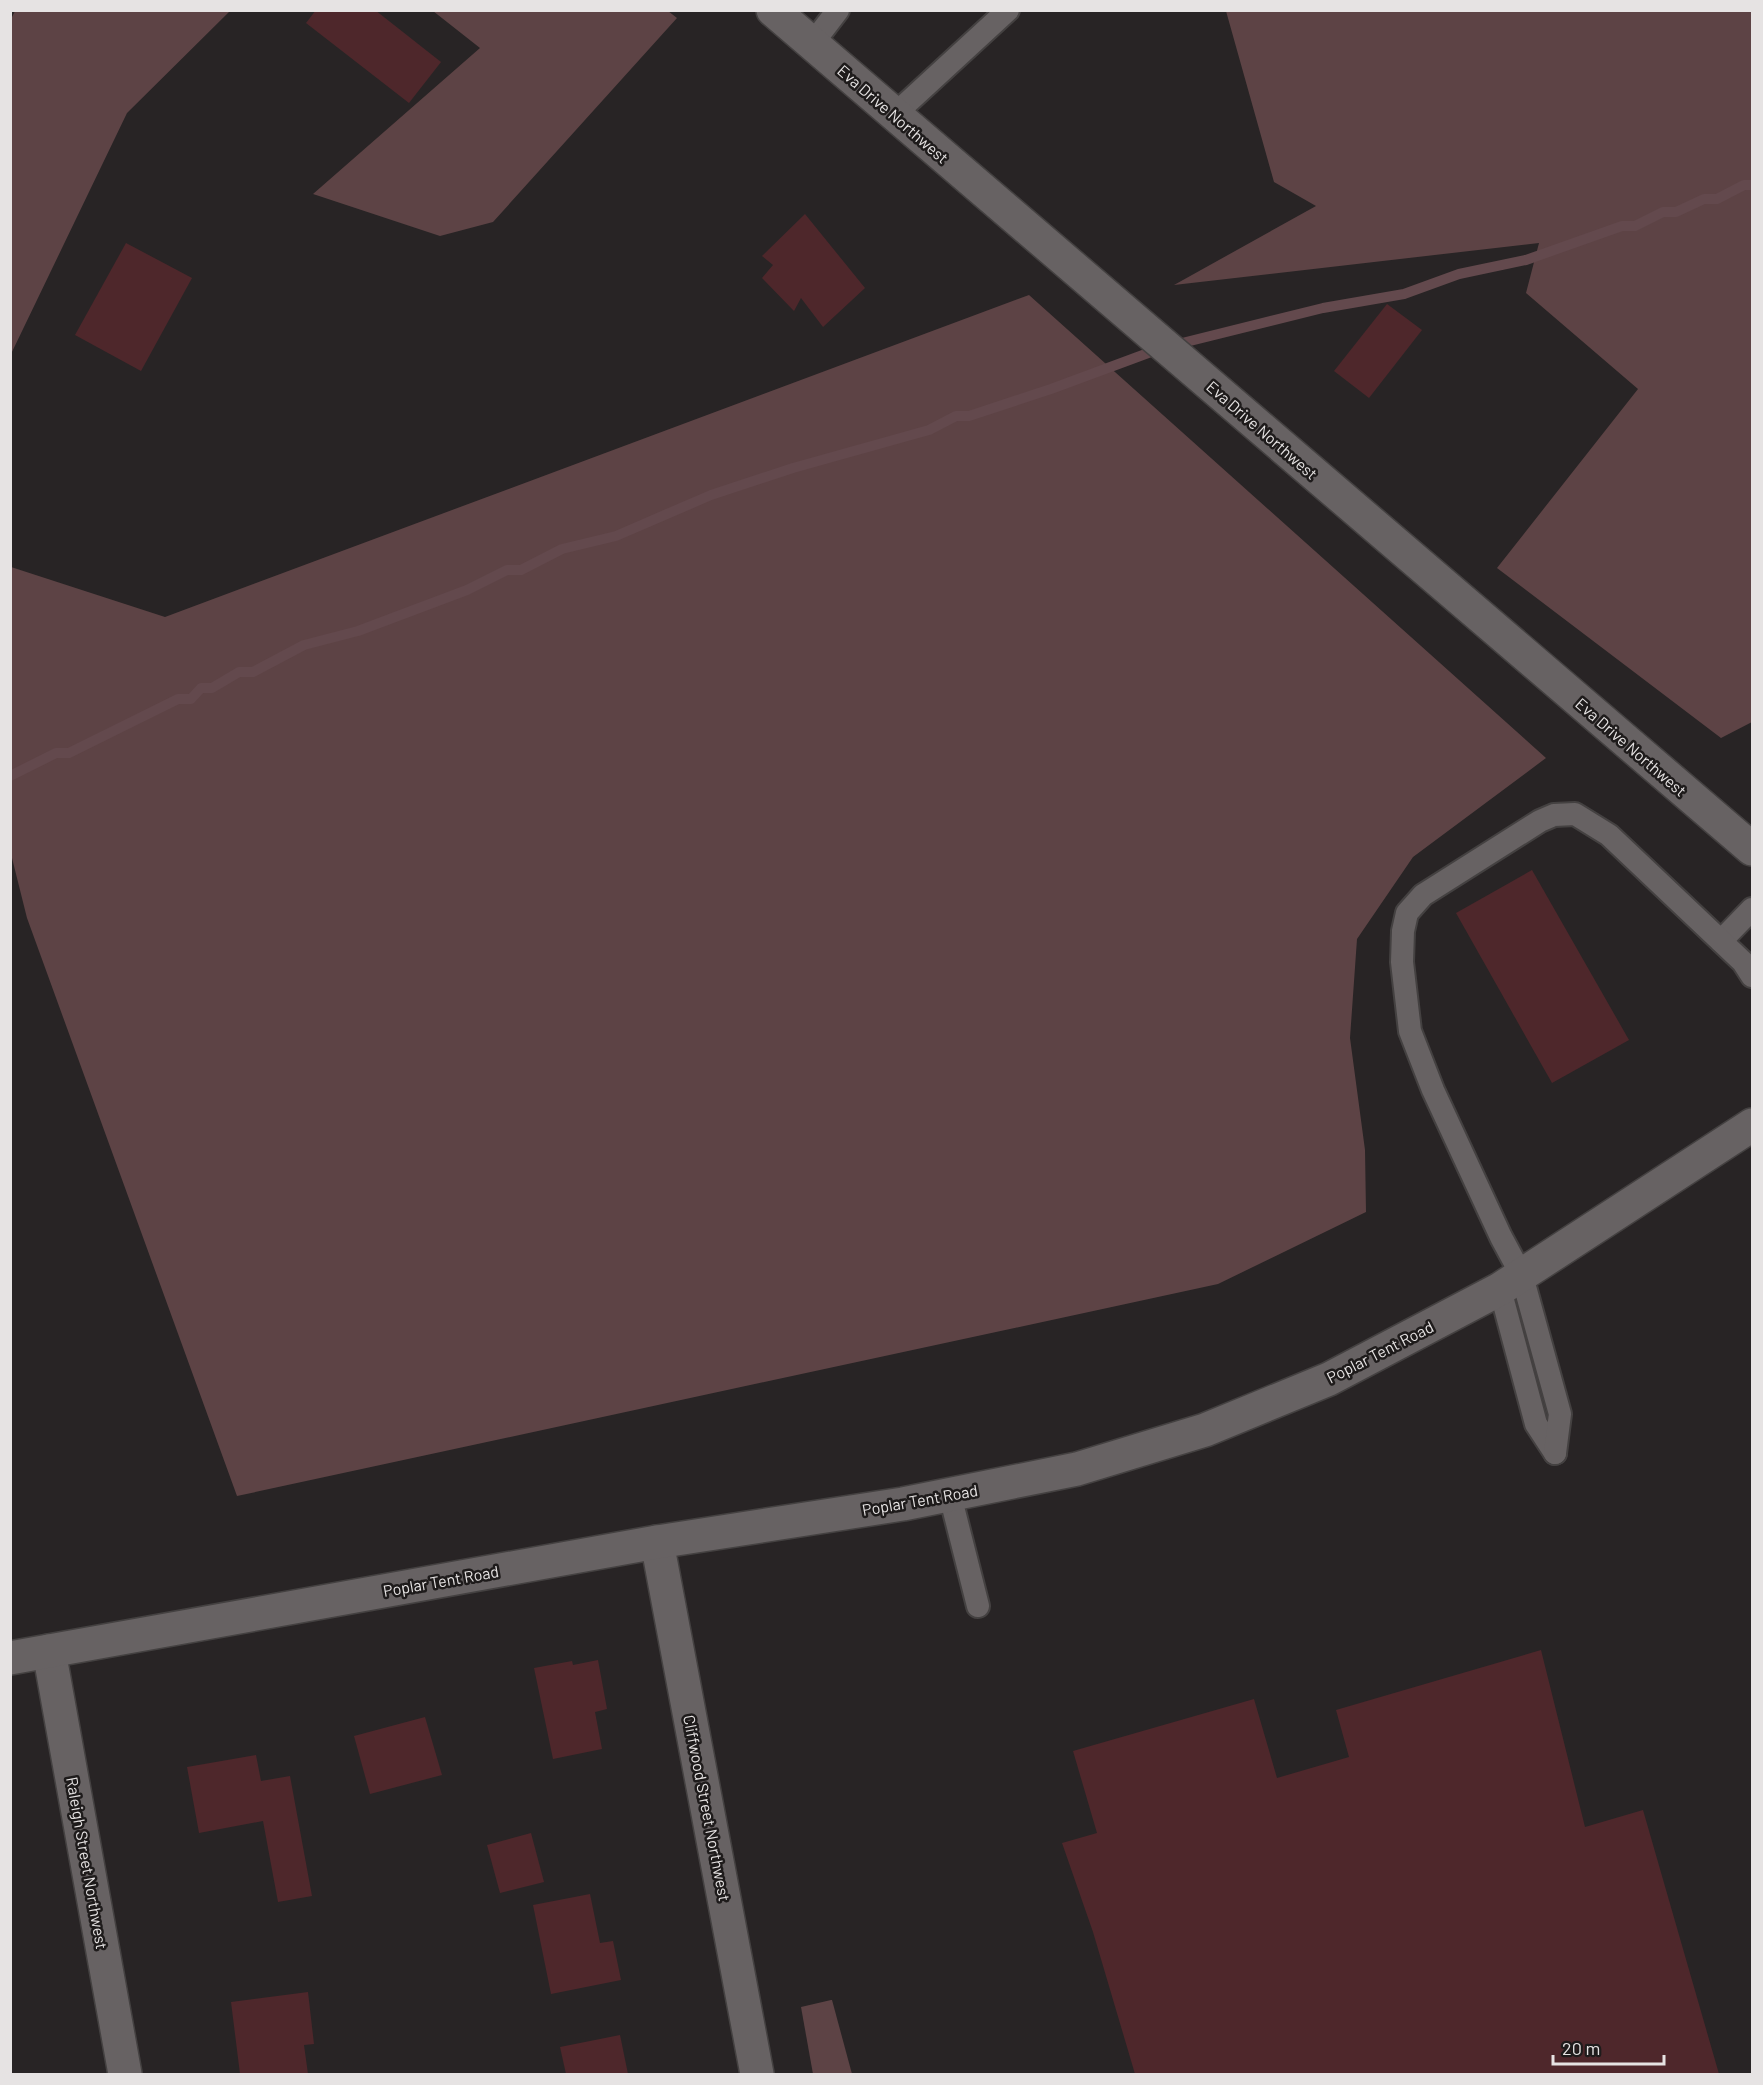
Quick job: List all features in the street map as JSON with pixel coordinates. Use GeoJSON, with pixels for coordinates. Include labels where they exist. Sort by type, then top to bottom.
{"type":"FeatureCollection","features":[{"type":"Feature","properties":{"kind":"street","name":"Eva Drive Northwest"},"geometry":{"type":"LineString","coordinates":[[772,10],[1752,849]]}},
{"type":"Feature","properties":{"kind":"street","name":"Poplar Tent Road"},"geometry":{"type":"LineString","coordinates":[[10,1658],[657,1542],[903,1504],[1077,1469],[1205,1430],[1329,1379],[1511,1283],[1752,1125]]}},
{"type":"Feature","properties":{"kind":"street","name":"Cliffwood Street Northwest"},"geometry":{"type":"LineString","coordinates":[[657,1542],[756,2074]]}},
{"type":"Feature","properties":{"kind":"street","name":"Raleigh Street Northwest"},"geometry":{"type":"LineString","coordinates":[[49,1651],[125,2074]]}},
{"type":"Feature","properties":{"kind":"lane"},"geometry":{"type":"LineString","coordinates":[[812,44],[838,10]]}},
{"type":"Feature","properties":{"kind":"lane"},"geometry":{"type":"LineString","coordinates":[[894,115],[1008,10]]}},
{"type":"Feature","properties":{"kind":"lane"},"geometry":{"type":"LineString","coordinates":[[1511,1283],[1560,1414],[1555,1453],[1536,1424],[1501,1237],[1433,1090],[1410,1031],[1402,962],[1403,931],[1407,914],[1423,895],[1540,821],[1554,814],[1575,814],[1609,835],[1743,962],[1752,976]]}},
{"type":"Feature","properties":{"kind":"lane"},"geometry":{"type":"LineString","coordinates":[[1721,941],[1752,909]]}},
{"type":"Feature","properties":{"kind":"lane"},"geometry":{"type":"LineString","coordinates":[[950,1495],[978,1606]]}},
{"type":"Feature","properties":{"kind":"shaded area"},"geometry":{"type":"Polygon","coordinates":[[[15,11],[230,11],[127,113],[11,354],[10,21],[15,11]]]}},
{"type":"Feature","properties":{"kind":"shaded area"},"geometry":{"type":"Polygon","coordinates":[[[433,11],[668,11],[677,18],[493,222],[440,236],[313,194],[480,48],[433,11]]]}},
{"type":"Feature","properties":{"kind":"shaded area"},"geometry":{"type":"Polygon","coordinates":[[[1226,11],[1752,11],[1752,722],[1721,738],[1497,568],[1638,389],[1526,293],[1539,243],[1174,285],[1316,206],[1274,182],[1226,11]]]}},
{"type":"Feature","properties":{"kind":"shaded area"},"geometry":{"type":"Polygon","coordinates":[[[1029,295],[1546,758],[1413,857],[1357,939],[1350,1038],[1365,1150],[1366,1212],[1218,1284],[237,1496],[27,918],[11,854],[11,567],[165,617],[1029,295]]]}},
{"type":"Feature","properties":{"kind":"shaded area"},"geometry":{"type":"Polygon","coordinates":[[[832,2000],[852,2074],[813,2074],[801,2007],[832,2000]]]}},
{"type":"Feature","properties":{"kind":"building"},"geometry":{"type":"Polygon","coordinates":[[[316,10],[375,10],[441,62],[409,103],[306,23],[316,10]]]}},
{"type":"Feature","properties":{"kind":"building"},"geometry":{"type":"Polygon","coordinates":[[[805,214],[865,288],[823,327],[801,298],[794,311],[762,278],[773,265],[762,256],[805,214]]]}},
{"type":"Feature","properties":{"kind":"building"},"geometry":{"type":"Polygon","coordinates":[[[126,243],[192,278],[141,371],[75,335],[126,243]]]}},
{"type":"Feature","properties":{"kind":"building"},"geometry":{"type":"Polygon","coordinates":[[[1387,304],[1422,330],[1369,398],[1334,371],[1387,304]]]}},
{"type":"Feature","properties":{"kind":"building"},"geometry":{"type":"Polygon","coordinates":[[[1532,870],[1629,1040],[1552,1083],[1456,913],[1532,870]]]}},
{"type":"Feature","properties":{"kind":"building"},"geometry":{"type":"Polygon","coordinates":[[[1541,1650],[1585,1827],[1643,1810],[1719,2074],[1135,2074],[1093,1932],[1062,1843],[1097,1833],[1073,1751],[1254,1699],[1277,1778],[1349,1757],[1336,1710],[1541,1650]]]}},
{"type":"Feature","properties":{"kind":"building"},"geometry":{"type":"Polygon","coordinates":[[[598,1660],[607,1709],[595,1712],[602,1749],[553,1759],[534,1668],[572,1661],[573,1665],[598,1660]]]}},
{"type":"Feature","properties":{"kind":"building"},"geometry":{"type":"Polygon","coordinates":[[[425,1717],[442,1775],[370,1794],[354,1736],[425,1717]]]}},
{"type":"Feature","properties":{"kind":"building"},"geometry":{"type":"Polygon","coordinates":[[[256,1755],[261,1781],[290,1776],[312,1896],[278,1902],[263,1821],[199,1833],[187,1767],[256,1755]]]}},
{"type":"Feature","properties":{"kind":"building"},"geometry":{"type":"Polygon","coordinates":[[[531,1833],[544,1882],[500,1893],[487,1845],[531,1833]]]}},
{"type":"Feature","properties":{"kind":"building"},"geometry":{"type":"Polygon","coordinates":[[[590,1894],[600,1943],[613,1941],[621,1980],[551,1994],[533,1905],[590,1894]]]}},
{"type":"Feature","properties":{"kind":"building"},"geometry":{"type":"Polygon","coordinates":[[[308,1992],[314,2044],[304,2045],[308,2074],[240,2074],[231,2002],[308,1992]]]}},
{"type":"Feature","properties":{"kind":"building"},"geometry":{"type":"Polygon","coordinates":[[[620,2035],[628,2074],[566,2074],[560,2047],[620,2035]]]}},
{"type":"Feature","properties":{"kind":"waterway"},"geometry":{"type":"LineString","coordinates":[[1174,345],[1323,308],[1404,294],[1459,274],[1526,260],[1622,226],[1635,226],[1663,212],[1676,212],[1704,199],[1717,199],[1744,185],[1752,185]]}},
{"type":"Feature","properties":{"kind":"waterway"},"geometry":{"type":"LineString","coordinates":[[10,776],[56,753],[69,753],[178,699],[191,699],[201,688],[212,688],[239,672],[253,672],[304,645],[358,631],[467,590],[507,570],[521,570],[562,549],[616,536],[711,495],[793,468],[929,430],[956,416],[969,416],[1051,389],[1159,349]]}}]}
